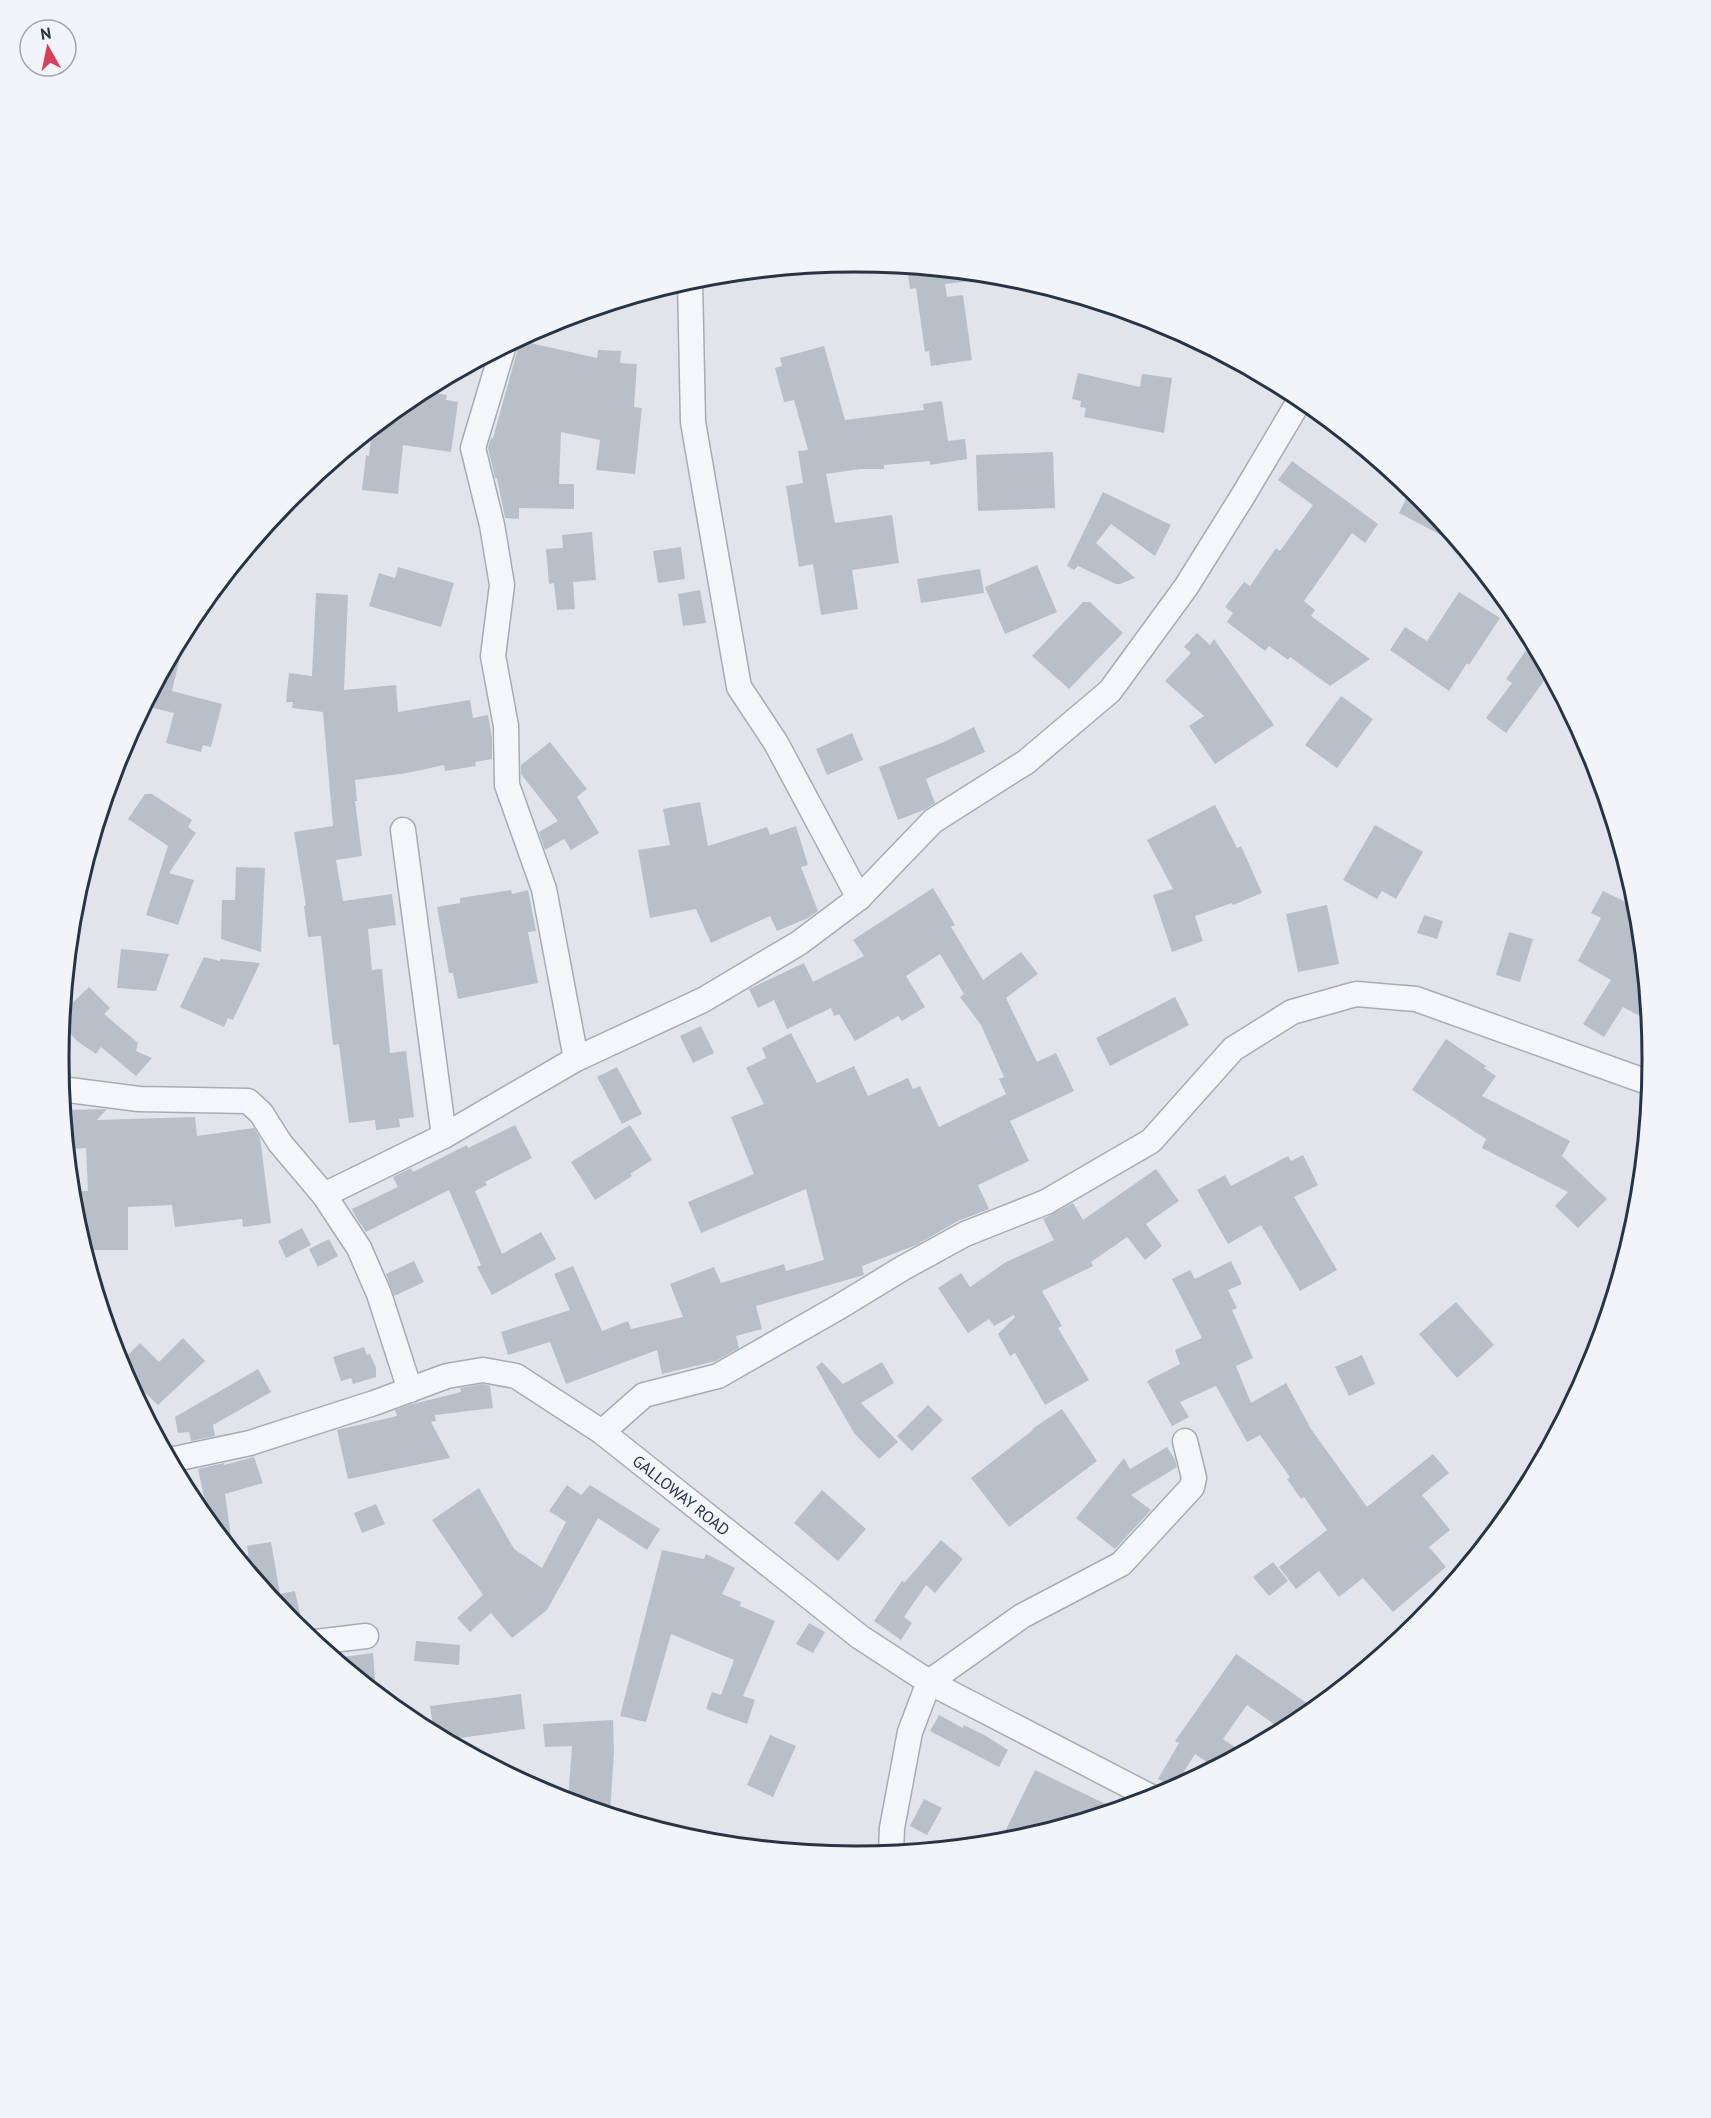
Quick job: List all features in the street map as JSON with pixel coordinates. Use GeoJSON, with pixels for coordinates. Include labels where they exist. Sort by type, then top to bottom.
{"type":"FeatureCollection","features":[{"type":"Feature","properties":{"kind":"street"},"geometry":{"type":"LineString","coordinates":[[690,291],[693,422],[739,687],[776,743],[859,898]]}},
{"type":"Feature","properties":{"kind":"street"},"geometry":{"type":"LineString","coordinates":[[500,358],[473,448],[492,525],[502,585],[493,656],[506,726],[507,786],[544,889],[576,1059]]}},
{"type":"Feature","properties":{"kind":"street"},"geometry":{"type":"LineString","coordinates":[[324,1195],[444,1136],[576,1059],[703,1000],[799,943],[859,898],[933,821],[1026,762],[1110,691],[1186,586],[1295,407]]}},
{"type":"Feature","properties":{"kind":"street"},"geometry":{"type":"LineString","coordinates":[[403,830],[444,1136]]}},
{"type":"Feature","properties":{"kind":"street"},"geometry":{"type":"LineString","coordinates":[[602,1432],[644,1395],[718,1376],[965,1234],[1046,1202],[1151,1141],[1233,1049],[1292,1012],[1356,994],[1416,999],[1641,1080]]}},
{"type":"Feature","properties":{"kind":"street"},"geometry":{"type":"LineString","coordinates":[[70,1090],[139,1099],[248,1101],[261,1113],[280,1143],[324,1195],[360,1248],[379,1294],[410,1390]]}},
{"type":"Feature","properties":{"kind":"street","name":"GALLOWAY ROAD"},"geometry":{"type":"LineString","coordinates":[[178,1458],[249,1443],[447,1376],[483,1370],[516,1376],[602,1432],[860,1637],[929,1682],[1141,1792]]}},
{"type":"Feature","properties":{"kind":"street"},"geometry":{"type":"LineString","coordinates":[[891,1845],[892,1828],[910,1732],[929,1682],[1022,1616],[1121,1564],[1192,1487],[1194,1478],[1185,1441]]}},
{"type":"Feature","properties":{"kind":"street"},"geometry":{"type":"LineString","coordinates":[[327,1641],[366,1636]]}},
{"type":"Feature","properties":{"kind":"building"},"geometry":{"type":"Polygon","coordinates":[[[908,274],[970,281],[945,284],[947,297],[963,295],[972,360],[931,366],[929,351],[925,352],[916,288],[910,289],[908,274]]]}},
{"type":"Feature","properties":{"kind":"building"},"geometry":{"type":"Polygon","coordinates":[[[531,343],[597,358],[598,350],[621,351],[620,363],[637,364],[634,407],[642,408],[635,474],[596,470],[600,440],[561,432],[559,484],[574,484],[574,509],[519,508],[519,519],[505,518],[488,448],[493,438],[517,350],[531,343]]]}},
{"type":"Feature","properties":{"kind":"building"},"geometry":{"type":"Polygon","coordinates":[[[824,346],[845,420],[924,410],[923,404],[942,401],[948,441],[965,439],[967,459],[930,465],[930,461],[884,465],[884,469],[860,469],[826,474],[835,523],[892,515],[899,563],[852,570],[858,609],[821,615],[813,564],[799,567],[786,486],[803,483],[798,451],[808,450],[794,400],[784,402],[775,368],[782,366],[780,358],[824,346]]]}},
{"type":"Feature","properties":{"kind":"building"},"geometry":{"type":"Polygon","coordinates":[[[1078,373],[1140,387],[1142,374],[1172,378],[1164,433],[1084,417],[1086,408],[1080,407],[1081,401],[1072,399],[1078,373]]]}},
{"type":"Feature","properties":{"kind":"building"},"geometry":{"type":"Polygon","coordinates":[[[437,393],[447,395],[446,400],[458,402],[451,452],[403,445],[398,494],[362,490],[366,455],[369,456],[371,440],[437,393]]]}},
{"type":"Feature","properties":{"kind":"building"},"geometry":{"type":"Polygon","coordinates":[[[1053,452],[1055,508],[978,511],[976,455],[1053,452]]]}},
{"type":"Feature","properties":{"kind":"building"},"geometry":{"type":"Polygon","coordinates":[[[1292,461],[1378,524],[1365,543],[1352,533],[1304,601],[1315,610],[1311,616],[1370,659],[1330,686],[1290,657],[1288,660],[1269,646],[1265,651],[1227,622],[1233,613],[1225,607],[1244,582],[1250,586],[1276,548],[1280,551],[1313,505],[1278,480],[1292,461]]]}},
{"type":"Feature","properties":{"kind":"building"},"geometry":{"type":"Polygon","coordinates":[[[1103,492],[1171,525],[1155,556],[1111,524],[1096,543],[1135,578],[1120,584],[1078,566],[1074,570],[1067,566],[1103,492]]]}},
{"type":"Feature","properties":{"kind":"building"},"geometry":{"type":"Polygon","coordinates":[[[1407,498],[1444,536],[1399,513],[1407,498]]]}},
{"type":"Feature","properties":{"kind":"building"},"geometry":{"type":"Polygon","coordinates":[[[592,532],[596,580],[573,582],[575,609],[557,610],[554,583],[549,584],[546,549],[563,548],[562,535],[592,532]]]}},
{"type":"Feature","properties":{"kind":"building"},"geometry":{"type":"Polygon","coordinates":[[[681,547],[685,579],[658,583],[653,551],[681,547]]]}},
{"type":"Feature","properties":{"kind":"building"},"geometry":{"type":"Polygon","coordinates":[[[1037,565],[1057,612],[1005,634],[985,587],[1037,565]]]}},
{"type":"Feature","properties":{"kind":"building"},"geometry":{"type":"Polygon","coordinates":[[[398,567],[454,583],[441,627],[369,606],[379,573],[395,578],[398,567]]]}},
{"type":"Feature","properties":{"kind":"building"},"geometry":{"type":"Polygon","coordinates":[[[980,569],[984,593],[921,603],[917,579],[980,569]]]}},
{"type":"Feature","properties":{"kind":"building"},"geometry":{"type":"Polygon","coordinates":[[[700,590],[706,623],[683,626],[678,594],[700,590]]]}},
{"type":"Feature","properties":{"kind":"building"},"geometry":{"type":"Polygon","coordinates":[[[1459,592],[1500,618],[1449,691],[1390,650],[1405,627],[1427,641],[1459,592]]]}},
{"type":"Feature","properties":{"kind":"building"},"geometry":{"type":"Polygon","coordinates":[[[316,593],[348,595],[344,690],[396,685],[398,712],[470,700],[473,718],[488,715],[492,738],[492,759],[475,762],[476,766],[445,771],[444,765],[355,780],[357,801],[355,801],[362,856],[336,860],[343,901],[392,894],[396,925],[368,929],[372,970],[382,969],[390,1053],[406,1051],[414,1117],[399,1119],[400,1127],[376,1130],[375,1120],[349,1123],[339,1044],[333,1045],[321,936],[308,937],[304,906],[306,906],[294,832],[333,826],[323,712],[292,708],[293,702],[286,702],[289,673],[312,676],[316,593]]]}},
{"type":"Feature","properties":{"kind":"building"},"geometry":{"type":"Polygon","coordinates":[[[1083,602],[1090,602],[1123,633],[1069,689],[1032,656],[1083,602]]]}},
{"type":"Feature","properties":{"kind":"building"},"geometry":{"type":"Polygon","coordinates":[[[1197,633],[1210,645],[1214,639],[1274,725],[1215,764],[1189,726],[1204,716],[1165,681],[1191,653],[1184,647],[1197,633]]]}},
{"type":"Feature","properties":{"kind":"building"},"geometry":{"type":"Polygon","coordinates":[[[1527,650],[1545,680],[1506,733],[1486,718],[1512,683],[1506,679],[1527,650]]]}},
{"type":"Feature","properties":{"kind":"building"},"geometry":{"type":"Polygon","coordinates":[[[180,656],[172,691],[222,704],[211,747],[203,745],[201,752],[166,743],[174,713],[152,708],[180,656]]]}},
{"type":"Feature","properties":{"kind":"building"},"geometry":{"type":"Polygon","coordinates":[[[1341,696],[1373,719],[1337,768],[1305,745],[1341,696]]]}},
{"type":"Feature","properties":{"kind":"building"},"geometry":{"type":"Polygon","coordinates":[[[974,727],[985,752],[926,779],[935,803],[898,820],[879,767],[944,742],[974,727]]]}},
{"type":"Feature","properties":{"kind":"building"},"geometry":{"type":"Polygon","coordinates":[[[852,733],[863,760],[827,775],[816,749],[852,733]]]}},
{"type":"Feature","properties":{"kind":"building"},"geometry":{"type":"Polygon","coordinates":[[[550,742],[587,789],[577,797],[599,833],[571,850],[564,839],[545,850],[539,832],[558,821],[521,774],[521,765],[550,742]]]}},
{"type":"Feature","properties":{"kind":"building"},"geometry":{"type":"Polygon","coordinates":[[[145,794],[152,794],[192,820],[188,827],[196,833],[169,873],[194,880],[178,925],[146,915],[168,846],[128,819],[145,794]]]}},
{"type":"Feature","properties":{"kind":"building"},"geometry":{"type":"Polygon","coordinates":[[[700,802],[708,846],[767,827],[770,835],[796,826],[808,865],[801,867],[818,911],[808,918],[777,931],[770,916],[711,943],[696,909],[650,918],[638,850],[670,845],[663,809],[700,802]]]}},
{"type":"Feature","properties":{"kind":"building"},"geometry":{"type":"Polygon","coordinates":[[[1215,805],[1237,848],[1241,846],[1262,893],[1233,905],[1232,903],[1195,916],[1203,941],[1172,952],[1153,895],[1173,889],[1147,840],[1215,805]]]}},
{"type":"Feature","properties":{"kind":"building"},"geometry":{"type":"Polygon","coordinates":[[[1375,825],[1423,852],[1396,899],[1382,891],[1377,899],[1343,880],[1375,825]]]}},
{"type":"Feature","properties":{"kind":"building"},"geometry":{"type":"Polygon","coordinates":[[[236,867],[265,868],[261,952],[221,939],[222,900],[235,900],[236,867]]]}},
{"type":"Feature","properties":{"kind":"building"},"geometry":{"type":"Polygon","coordinates":[[[933,888],[955,925],[951,927],[983,980],[1021,952],[1038,974],[1006,998],[1037,1062],[1056,1053],[1074,1091],[1010,1121],[1029,1161],[978,1185],[989,1209],[958,1221],[916,1245],[862,1266],[864,1275],[756,1306],[762,1329],[736,1336],[739,1348],[716,1361],[662,1374],[657,1350],[566,1384],[550,1342],[508,1355],[501,1332],[570,1310],[554,1274],[573,1266],[602,1331],[628,1321],[631,1329],[683,1317],[670,1284],[714,1267],[721,1283],[784,1264],[786,1271],[824,1260],[806,1189],[701,1233],[688,1202],[754,1174],[731,1117],[764,1104],[746,1068],[766,1058],[762,1048],[791,1033],[817,1083],[854,1066],[868,1096],[908,1078],[913,1089],[920,1086],[939,1127],[1006,1094],[999,1079],[1004,1077],[981,1025],[960,997],[964,994],[940,954],[906,976],[925,1007],[902,1021],[898,1016],[855,1041],[839,1014],[834,1016],[831,1008],[787,1029],[774,1000],[758,1008],[749,989],[804,963],[813,982],[864,956],[853,940],[933,888]]]}},
{"type":"Feature","properties":{"kind":"building"},"geometry":{"type":"Polygon","coordinates":[[[511,890],[512,894],[528,890],[536,931],[528,932],[538,983],[458,999],[453,973],[449,973],[437,907],[460,903],[460,898],[511,890]]]}},
{"type":"Feature","properties":{"kind":"building"},"geometry":{"type":"Polygon","coordinates":[[[1603,891],[1626,902],[1635,956],[1640,1016],[1623,1007],[1604,1037],[1583,1024],[1611,980],[1578,961],[1601,918],[1591,913],[1603,891]]]}},
{"type":"Feature","properties":{"kind":"building"},"geometry":{"type":"Polygon","coordinates":[[[1327,905],[1339,964],[1298,972],[1286,914],[1327,905]]]}},
{"type":"Feature","properties":{"kind":"building"},"geometry":{"type":"Polygon","coordinates":[[[1424,915],[1443,921],[1437,939],[1417,933],[1424,915]]]}},
{"type":"Feature","properties":{"kind":"building"},"geometry":{"type":"Polygon","coordinates":[[[1509,932],[1533,939],[1520,982],[1496,975],[1509,932]]]}},
{"type":"Feature","properties":{"kind":"building"},"geometry":{"type":"Polygon","coordinates":[[[121,949],[169,954],[156,991],[117,988],[121,949]]]}},
{"type":"Feature","properties":{"kind":"building"},"geometry":{"type":"Polygon","coordinates":[[[204,957],[220,961],[220,959],[260,963],[233,1020],[228,1018],[224,1027],[180,1007],[204,957]]]}},
{"type":"Feature","properties":{"kind":"building"},"geometry":{"type":"Polygon","coordinates":[[[89,987],[110,1008],[104,1014],[138,1043],[136,1051],[152,1058],[136,1076],[101,1047],[96,1054],[70,1034],[71,1004],[89,987]]]}},
{"type":"Feature","properties":{"kind":"building"},"geometry":{"type":"Polygon","coordinates":[[[1175,997],[1189,1025],[1110,1066],[1096,1038],[1175,997]]]}},
{"type":"Feature","properties":{"kind":"building"},"geometry":{"type":"Polygon","coordinates":[[[701,1026],[714,1053],[693,1063],[680,1036],[701,1026]]]}},
{"type":"Feature","properties":{"kind":"building"},"geometry":{"type":"Polygon","coordinates":[[[1446,1039],[1486,1066],[1484,1068],[1496,1076],[1482,1096],[1570,1141],[1562,1156],[1607,1199],[1578,1228],[1555,1206],[1568,1192],[1482,1148],[1486,1139],[1412,1090],[1446,1039]]]}},
{"type":"Feature","properties":{"kind":"building"},"geometry":{"type":"Polygon","coordinates":[[[617,1067],[642,1114],[622,1124],[597,1077],[617,1067]]]}},
{"type":"Feature","properties":{"kind":"building"},"geometry":{"type":"Polygon","coordinates":[[[107,1109],[97,1120],[195,1117],[197,1136],[254,1128],[260,1138],[271,1223],[243,1227],[242,1219],[175,1227],[172,1205],[128,1207],[128,1250],[93,1250],[81,1191],[88,1191],[86,1148],[75,1149],[71,1110],[107,1109]]]}},
{"type":"Feature","properties":{"kind":"building"},"geometry":{"type":"Polygon","coordinates":[[[515,1125],[532,1158],[485,1182],[487,1185],[475,1191],[502,1254],[541,1232],[556,1259],[492,1295],[477,1267],[481,1265],[449,1190],[366,1232],[356,1217],[352,1209],[398,1187],[393,1177],[411,1168],[413,1172],[467,1145],[468,1148],[515,1125]]]}},
{"type":"Feature","properties":{"kind":"building"},"geometry":{"type":"Polygon","coordinates":[[[630,1125],[652,1160],[595,1200],[571,1162],[630,1125]]]}},
{"type":"Feature","properties":{"kind":"building"},"geometry":{"type":"Polygon","coordinates":[[[1303,1155],[1318,1185],[1294,1197],[1337,1270],[1300,1291],[1261,1225],[1228,1244],[1197,1190],[1225,1175],[1231,1186],[1288,1156],[1291,1161],[1303,1155]]]}},
{"type":"Feature","properties":{"kind":"building"},"geometry":{"type":"Polygon","coordinates":[[[1156,1169],[1179,1201],[1146,1224],[1162,1246],[1145,1260],[1127,1237],[1091,1262],[1093,1266],[1042,1291],[1062,1326],[1058,1328],[1089,1380],[1045,1405],[1015,1353],[1010,1356],[998,1334],[1015,1317],[1014,1315],[994,1326],[989,1319],[968,1333],[938,1288],[961,1273],[970,1287],[1006,1262],[1054,1240],[1043,1219],[1073,1203],[1083,1220],[1156,1169]]]}},
{"type":"Feature","properties":{"kind":"building"},"geometry":{"type":"Polygon","coordinates":[[[302,1228],[311,1245],[286,1258],[278,1241],[302,1228]]]}},
{"type":"Feature","properties":{"kind":"building"},"geometry":{"type":"Polygon","coordinates":[[[329,1239],[338,1256],[318,1267],[309,1249],[329,1239]]]}},
{"type":"Feature","properties":{"kind":"building"},"geometry":{"type":"Polygon","coordinates":[[[414,1261],[424,1282],[394,1296],[386,1274],[414,1261]]]}},
{"type":"Feature","properties":{"kind":"building"},"geometry":{"type":"Polygon","coordinates":[[[1231,1261],[1242,1284],[1228,1290],[1237,1308],[1232,1310],[1253,1358],[1236,1366],[1251,1403],[1286,1383],[1311,1429],[1367,1507],[1433,1454],[1449,1473],[1422,1495],[1450,1530],[1429,1547],[1446,1567],[1393,1612],[1363,1578],[1339,1597],[1319,1571],[1296,1589],[1279,1567],[1327,1530],[1304,1497],[1301,1499],[1287,1479],[1290,1477],[1260,1435],[1247,1442],[1216,1386],[1180,1402],[1189,1417],[1172,1426],[1147,1381],[1180,1364],[1175,1350],[1202,1338],[1172,1279],[1190,1270],[1195,1279],[1231,1261]]]}},
{"type":"Feature","properties":{"kind":"building"},"geometry":{"type":"Polygon","coordinates":[[[1456,1302],[1494,1345],[1457,1378],[1419,1334],[1456,1302]]]}},
{"type":"Feature","properties":{"kind":"building"},"geometry":{"type":"Polygon","coordinates":[[[183,1338],[205,1361],[158,1405],[143,1391],[127,1356],[140,1343],[159,1362],[183,1338]]]}},
{"type":"Feature","properties":{"kind":"building"},"geometry":{"type":"Polygon","coordinates":[[[364,1347],[376,1368],[376,1377],[353,1384],[351,1378],[341,1381],[333,1357],[364,1347]]]}},
{"type":"Feature","properties":{"kind":"building"},"geometry":{"type":"Polygon","coordinates":[[[1362,1355],[1375,1384],[1349,1396],[1335,1367],[1362,1355]]]}},
{"type":"Feature","properties":{"kind":"building"},"geometry":{"type":"Polygon","coordinates":[[[822,1362],[843,1384],[882,1362],[894,1383],[861,1403],[898,1442],[879,1459],[854,1433],[816,1367],[822,1362]]]}},
{"type":"Feature","properties":{"kind":"building"},"geometry":{"type":"Polygon","coordinates":[[[258,1369],[271,1392],[213,1425],[215,1436],[191,1441],[189,1432],[178,1433],[175,1417],[258,1369]]]}},
{"type":"Feature","properties":{"kind":"building"},"geometry":{"type":"Polygon","coordinates":[[[483,1384],[490,1386],[493,1408],[435,1415],[436,1421],[431,1422],[450,1458],[348,1479],[337,1430],[397,1416],[395,1410],[461,1392],[460,1388],[483,1384]]]}},
{"type":"Feature","properties":{"kind":"building"},"geometry":{"type":"Polygon","coordinates":[[[928,1405],[943,1420],[912,1451],[897,1436],[928,1405]]]}},
{"type":"Feature","properties":{"kind":"building"},"geometry":{"type":"Polygon","coordinates":[[[1062,1409],[1097,1461],[1009,1527],[971,1478],[1032,1429],[1062,1409]]]}},
{"type":"Feature","properties":{"kind":"building"},"geometry":{"type":"Polygon","coordinates":[[[1167,1447],[1177,1467],[1131,1495],[1151,1510],[1115,1549],[1076,1518],[1124,1458],[1130,1469],[1167,1447]]]}},
{"type":"Feature","properties":{"kind":"building"},"geometry":{"type":"Polygon","coordinates":[[[254,1457],[263,1483],[225,1494],[231,1537],[204,1499],[198,1469],[224,1463],[224,1465],[254,1457]]]}},
{"type":"Feature","properties":{"kind":"building"},"geometry":{"type":"Polygon","coordinates":[[[567,1485],[581,1495],[590,1485],[660,1529],[647,1550],[598,1518],[547,1610],[512,1638],[491,1613],[470,1632],[457,1618],[483,1595],[432,1520],[479,1488],[514,1549],[542,1568],[566,1522],[549,1511],[567,1485]]]}},
{"type":"Feature","properties":{"kind":"building"},"geometry":{"type":"Polygon","coordinates":[[[822,1490],[866,1529],[838,1561],[794,1523],[822,1490]]]}},
{"type":"Feature","properties":{"kind":"building"},"geometry":{"type":"Polygon","coordinates":[[[376,1504],[385,1524],[362,1533],[354,1513],[376,1504]]]}},
{"type":"Feature","properties":{"kind":"building"},"geometry":{"type":"Polygon","coordinates":[[[941,1540],[963,1559],[935,1593],[926,1585],[904,1617],[912,1623],[901,1640],[874,1621],[902,1581],[905,1582],[941,1540]]]}},
{"type":"Feature","properties":{"kind":"building"},"geometry":{"type":"Polygon","coordinates":[[[271,1542],[280,1594],[295,1591],[301,1616],[264,1578],[249,1559],[247,1546],[271,1542]]]}},
{"type":"Feature","properties":{"kind":"building"},"geometry":{"type":"Polygon","coordinates":[[[662,1550],[704,1559],[706,1554],[735,1568],[722,1594],[741,1602],[740,1606],[775,1621],[743,1696],[755,1700],[747,1724],[706,1709],[712,1692],[721,1695],[734,1660],[671,1634],[646,1722],[620,1716],[662,1550]]]}},
{"type":"Feature","properties":{"kind":"building"},"geometry":{"type":"Polygon","coordinates":[[[1273,1562],[1288,1581],[1269,1596],[1253,1577],[1273,1562]]]}},
{"type":"Feature","properties":{"kind":"building"},"geometry":{"type":"Polygon","coordinates":[[[809,1623],[825,1632],[813,1653],[796,1644],[809,1623]]]}},
{"type":"Feature","properties":{"kind":"building"},"geometry":{"type":"Polygon","coordinates":[[[416,1641],[460,1645],[459,1665],[414,1661],[416,1641]]]}},
{"type":"Feature","properties":{"kind":"building"},"geometry":{"type":"Polygon","coordinates":[[[373,1653],[375,1682],[345,1657],[373,1653]]]}},
{"type":"Feature","properties":{"kind":"building"},"geometry":{"type":"Polygon","coordinates":[[[1236,1654],[1306,1703],[1274,1724],[1247,1705],[1223,1739],[1235,1747],[1207,1762],[1195,1754],[1183,1773],[1164,1782],[1158,1779],[1179,1743],[1175,1741],[1236,1654]]]}},
{"type":"Feature","properties":{"kind":"building"},"geometry":{"type":"Polygon","coordinates":[[[521,1694],[525,1729],[459,1738],[432,1721],[430,1706],[521,1694]]]}},
{"type":"Feature","properties":{"kind":"building"},"geometry":{"type":"Polygon","coordinates":[[[939,1715],[963,1728],[964,1725],[986,1736],[1008,1750],[999,1767],[930,1731],[939,1715]]]}},
{"type":"Feature","properties":{"kind":"building"},"geometry":{"type":"Polygon","coordinates":[[[613,1720],[614,1752],[610,1806],[569,1791],[572,1746],[545,1747],[543,1724],[613,1720]]]}},
{"type":"Feature","properties":{"kind":"building"},"geometry":{"type":"Polygon","coordinates":[[[770,1735],[796,1746],[773,1797],[747,1785],[770,1735]]]}},
{"type":"Feature","properties":{"kind":"building"},"geometry":{"type":"Polygon","coordinates":[[[1035,1770],[1107,1804],[1059,1819],[1006,1831],[1035,1770]]]}},
{"type":"Feature","properties":{"kind":"building"},"geometry":{"type":"Polygon","coordinates":[[[924,1799],[942,1808],[927,1835],[910,1826],[924,1799]]]}}]}
